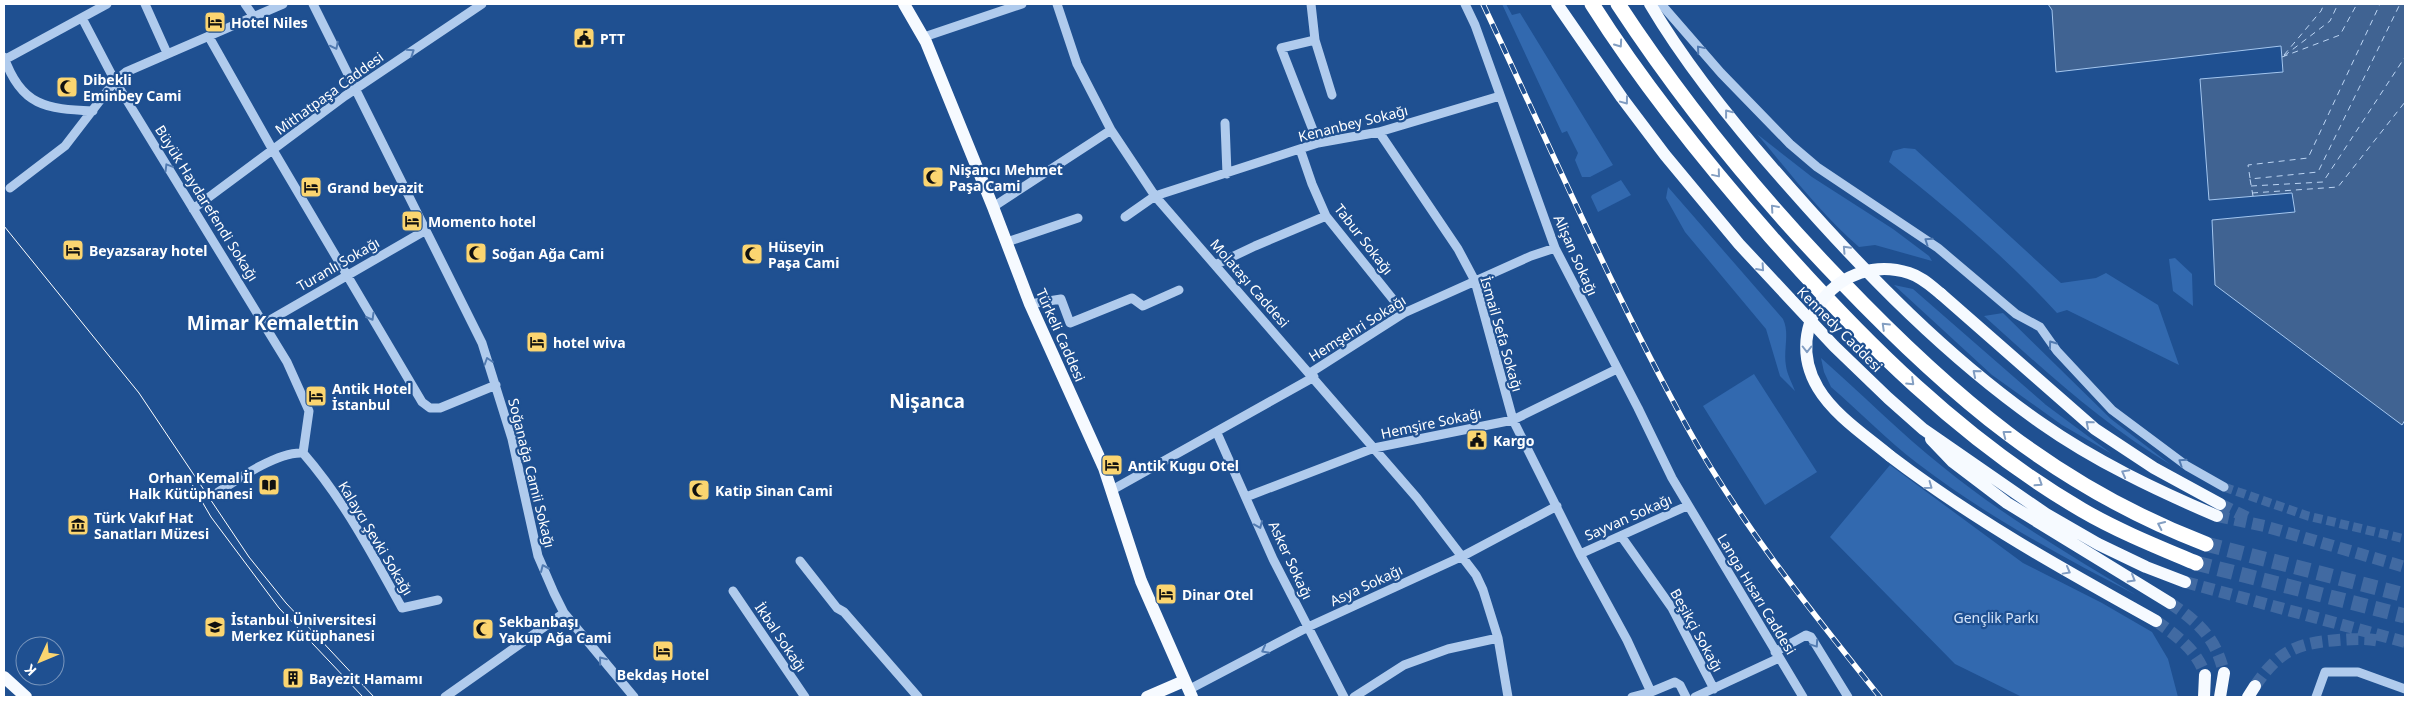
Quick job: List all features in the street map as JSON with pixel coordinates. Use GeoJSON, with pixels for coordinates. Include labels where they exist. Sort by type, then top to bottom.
{"type":"FeatureCollection","features":[{"type":"Feature","properties":{"kind":"highway"},"geometry":{"type":"LineString","coordinates":[[1592,4],[1639,72],[1721,179],[1797,267],[1912,383],[1954,420],[2036,482],[2115,527],[2196,564]]}},
{"type":"Feature","properties":{"kind":"highway"},"geometry":{"type":"LineString","coordinates":[[1618,4],[1685,100],[1737,167],[1804,243],[1930,370],[2018,443],[2065,474],[2132,512],[2206,544]]}},
{"type":"Feature","properties":{"kind":"main road","name":"Türkeli Caddesi"},"geometry":{"type":"LineString","coordinates":[[904,4],[924,37],[994,207],[1030,304],[1104,468],[1141,581],[1188,690]]}},
{"type":"Feature","properties":{"kind":"main road","name":"Kennedy Caddesi"},"geometry":{"type":"LineString","coordinates":[[1557,4],[1665,155],[1739,244],[1834,346],[1923,429],[2046,514],[2098,544],[2146,567],[2185,582]]}},
{"type":"Feature","properties":{"kind":"main road"},"geometry":{"type":"LineString","coordinates":[[1650,4],[1695,71],[1771,167],[1855,258],[1950,352],[2001,394],[2087,452],[2173,497],[2218,510],[2095,429],[1926,281],[1910,273],[1881,269],[1869,270],[1850,277],[1833,288],[1817,307],[1811,320],[1806,351],[1807,363],[1817,387],[1838,411],[1890,456],[1975,518],[2156,621]]}},
{"type":"Feature","properties":{"kind":"main road"},"geometry":{"type":"LineString","coordinates":[[1923,429],[1952,462],[2007,503],[2170,603]]}},
{"type":"Feature","properties":{"kind":"main road"},"geometry":{"type":"LineString","coordinates":[[2220,697],[2224,673]]}},
{"type":"Feature","properties":{"kind":"main road"},"geometry":{"type":"LineString","coordinates":[[2204,697],[2205,675]]}},
{"type":"Feature","properties":{"kind":"main road"},"geometry":{"type":"LineString","coordinates":[[4,678],[26,697]]}},
{"type":"Feature","properties":{"kind":"main road"},"geometry":{"type":"LineString","coordinates":[[2248,697],[2255,686]]}},
{"type":"Feature","properties":{"kind":"main road"},"geometry":{"type":"LineString","coordinates":[[1148,697],[1188,690]]}},
{"type":"Feature","properties":{"kind":"street"},"geometry":{"type":"LineString","coordinates":[[93,111],[67,110],[37,104],[23,93],[4,59],[107,4]]}},
{"type":"Feature","properties":{"kind":"street"},"geometry":{"type":"LineString","coordinates":[[145,4],[167,53]]}},
{"type":"Feature","properties":{"kind":"street"},"geometry":{"type":"LineString","coordinates":[[245,4],[254,17]]}},
{"type":"Feature","properties":{"kind":"street"},"geometry":{"type":"LineString","coordinates":[[10,188],[65,146],[115,81],[126,72],[284,4]]}},
{"type":"Feature","properties":{"kind":"street","name":"Soğanağa Camii Sokağı"},"geometry":{"type":"LineString","coordinates":[[313,4],[482,342],[519,465],[538,556],[564,613],[634,697]]}},
{"type":"Feature","properties":{"kind":"street","name":"Mithatpaşa Caddesi"},"geometry":{"type":"LineString","coordinates":[[193,209],[356,89],[482,4]]}},
{"type":"Feature","properties":{"kind":"street"},"geometry":{"type":"LineString","coordinates":[[924,37],[1022,4]]}},
{"type":"Feature","properties":{"kind":"street","name":"Molataşı Caddesi"},"geometry":{"type":"LineString","coordinates":[[1057,4],[1077,64],[1111,130],[1155,196],[1312,375],[1462,556],[1483,590],[1498,638],[1508,697]]}},
{"type":"Feature","properties":{"kind":"street"},"geometry":{"type":"LineString","coordinates":[[1311,4],[1315,40],[1332,95]]}},
{"type":"Feature","properties":{"kind":"street","name":"Alişan Sokağı"},"geometry":{"type":"LineString","coordinates":[[1465,4],[1476,25],[1555,248],[1687,506]]}},
{"type":"Feature","properties":{"kind":"street"},"geometry":{"type":"LineString","coordinates":[[1661,4],[1733,87],[1817,167],[1938,248],[2016,314],[2040,327],[2058,352],[2112,410],[2187,466],[2224,487]]}},
{"type":"Feature","properties":{"kind":"street","name":"Büyük Haydarefendi Sokağı"},"geometry":{"type":"LineString","coordinates":[[82,18],[115,81],[265,323],[287,362],[309,411],[303,453]]}},
{"type":"Feature","properties":{"kind":"street"},"geometry":{"type":"LineString","coordinates":[[209,37],[273,151],[422,402],[430,408],[440,408],[496,385]]}},
{"type":"Feature","properties":{"kind":"street"},"geometry":{"type":"LineString","coordinates":[[1315,40],[1281,48],[1318,143]]}},
{"type":"Feature","properties":{"kind":"street","name":"Kenanbey Sokağı"},"geometry":{"type":"LineString","coordinates":[[1125,217],[1155,196],[1318,143],[1379,132],[1500,96]]}},
{"type":"Feature","properties":{"kind":"street"},"geometry":{"type":"LineString","coordinates":[[1225,124],[1226,174]]}},
{"type":"Feature","properties":{"kind":"street"},"geometry":{"type":"LineString","coordinates":[[994,207],[1111,130]]}},
{"type":"Feature","properties":{"kind":"street","name":"İsmail Sefa Sokağı"},"geometry":{"type":"LineString","coordinates":[[1379,132],[1458,249],[1475,281],[1512,420],[1580,554],[1628,640],[1651,692]]}},
{"type":"Feature","properties":{"kind":"street","name":"Tabur Sokağı"},"geometry":{"type":"LineString","coordinates":[[1300,149],[1326,216],[1404,313]]}},
{"type":"Feature","properties":{"kind":"street"},"geometry":{"type":"LineString","coordinates":[[1215,265],[1326,216]]}},
{"type":"Feature","properties":{"kind":"street"},"geometry":{"type":"LineString","coordinates":[[1007,242],[1078,218]]}},
{"type":"Feature","properties":{"kind":"street","name":"Turanlı Sokağı"},"geometry":{"type":"LineString","coordinates":[[265,323],[346,274],[426,230]]}},
{"type":"Feature","properties":{"kind":"street","name":"Hemşehri Sokağı"},"geometry":{"type":"LineString","coordinates":[[1112,490],[1217,433],[1312,375],[1404,313],[1531,256],[1555,248]]}},
{"type":"Feature","properties":{"kind":"street"},"geometry":{"type":"LineString","coordinates":[[1030,304],[1061,299],[1070,323],[1132,298],[1143,306],[1179,290]]}},
{"type":"Feature","properties":{"kind":"street","name":"Hemşire Sokağı"},"geometry":{"type":"LineString","coordinates":[[1246,497],[1374,448],[1512,420],[1618,369]]}},
{"type":"Feature","properties":{"kind":"street","name":"Asker Sokağı"},"geometry":{"type":"LineString","coordinates":[[1217,433],[1272,556],[1344,697]]}},
{"type":"Feature","properties":{"kind":"street"},"geometry":{"type":"LineString","coordinates":[[218,493],[264,464],[290,454],[303,453]]}},
{"type":"Feature","properties":{"kind":"street","name":"Kalaycı Şevki Sokağı"},"geometry":{"type":"LineString","coordinates":[[303,453],[322,475],[358,529],[402,608],[431,600],[438,600]]}},
{"type":"Feature","properties":{"kind":"street","name":"Asya Sokağı"},"geometry":{"type":"LineString","coordinates":[[1188,690],[1308,627],[1462,556],[1557,506]]}},
{"type":"Feature","properties":{"kind":"street","name":"Sayvan Sokağı"},"geometry":{"type":"LineString","coordinates":[[1580,554],[1687,506]]}},
{"type":"Feature","properties":{"kind":"street","name":"Langa Hısarı Caddesi"},"geometry":{"type":"LineString","coordinates":[[1687,506],[1803,697]]}},
{"type":"Feature","properties":{"kind":"street","name":"Beşikçi Sokağı"},"geometry":{"type":"LineString","coordinates":[[1621,536],[1672,608],[1714,689]]}},
{"type":"Feature","properties":{"kind":"street"},"geometry":{"type":"LineString","coordinates":[[800,561],[876,651],[918,697]]}},
{"type":"Feature","properties":{"kind":"street","name":"İkbal Sokağı"},"geometry":{"type":"LineString","coordinates":[[734,591],[805,697]]}},
{"type":"Feature","properties":{"kind":"street"},"geometry":{"type":"LineString","coordinates":[[445,697],[564,613]]}},
{"type":"Feature","properties":{"kind":"street"},"geometry":{"type":"LineString","coordinates":[[1695,697],[1714,689],[1777,655],[1806,635],[1811,637],[1848,697]]}},
{"type":"Feature","properties":{"kind":"street"},"geometry":{"type":"LineString","coordinates":[[1354,697],[1404,665],[1448,649],[1498,638]]}},
{"type":"Feature","properties":{"kind":"street"},"geometry":{"type":"LineString","coordinates":[[2316,697],[2325,672],[2358,672],[2405,689]]}},
{"type":"Feature","properties":{"kind":"street"},"geometry":{"type":"LineString","coordinates":[[1632,697],[1651,692],[1675,682],[1680,685],[1686,697]]}},
{"type":"Feature","properties":{"kind":"green space"},"geometry":{"type":"Polygon","coordinates":[[[1502,4],[1506,4],[1512,15],[1520,13],[1613,165],[1590,177],[1582,177],[1575,160],[1578,153],[1567,131],[1562,133],[1502,4]]]}},
{"type":"Feature","properties":{"kind":"green space"},"geometry":{"type":"Polygon","coordinates":[[[1757,134],[1812,177],[1893,229],[1929,256],[1932,261],[1875,245],[1859,247],[1819,207],[1757,134]]]}},
{"type":"Feature","properties":{"kind":"green space"},"geometry":{"type":"Polygon","coordinates":[[[1904,148],[1915,149],[2061,283],[2096,278],[2106,273],[2158,305],[2179,365],[2067,310],[2057,313],[2018,272],[1976,234],[1889,162],[1893,151],[1904,148]]]}},
{"type":"Feature","properties":{"kind":"green space"},"geometry":{"type":"Polygon","coordinates":[[[1621,180],[1631,195],[1598,212],[1591,197],[1592,195],[1621,180]]]}},
{"type":"Feature","properties":{"kind":"green space"},"geometry":{"type":"Polygon","coordinates":[[[1668,187],[1783,319],[1786,330],[1786,366],[1795,391],[1780,376],[1766,329],[1685,232],[1666,198],[1668,187]]]}},
{"type":"Feature","properties":{"kind":"green space"},"geometry":{"type":"Polygon","coordinates":[[[2175,258],[2192,274],[2193,306],[2173,291],[2169,259],[2175,258]]]}},
{"type":"Feature","properties":{"kind":"green space"},"geometry":{"type":"Polygon","coordinates":[[[1894,285],[1913,289],[2046,405],[2112,454],[2062,425],[1992,375],[1894,285]]]}},
{"type":"Feature","properties":{"kind":"green space"},"geometry":{"type":"Polygon","coordinates":[[[2003,313],[2111,419],[2171,465],[2097,414],[1984,316],[2003,313]]]}},
{"type":"Feature","properties":{"kind":"green space"},"geometry":{"type":"Polygon","coordinates":[[[1821,358],[1912,441],[1966,485],[2037,534],[2136,595],[2024,534],[1969,500],[1917,463],[1831,387],[1824,372],[1821,358]]]}},
{"type":"Feature","properties":{"kind":"green space"},"geometry":{"type":"Polygon","coordinates":[[[1754,374],[1817,472],[1765,505],[1703,406],[1754,374]]]}},
{"type":"Feature","properties":{"kind":"green space","name":"Gençlik Parkı"},"geometry":{"type":"Polygon","coordinates":[[[1890,465],[2023,563],[2102,603],[2152,632],[2168,659],[2178,697],[2022,697],[1955,664],[1830,537],[1890,465]]]}},
{"type":"Feature","properties":{"kind":"shaded area"},"geometry":{"type":"Polygon","coordinates":[[[2048,4],[2405,4],[2405,420],[2402,425],[2215,285],[2212,220],[2295,212],[2292,193],[2209,200],[2200,79],[2283,72],[2281,46],[2056,72],[2052,10],[2048,4]]]}},
{"type":"Feature","properties":{"kind":"ferry route"},"geometry":{"type":"LineString","coordinates":[[2284,55],[2321,11],[2324,4]]}},
{"type":"Feature","properties":{"kind":"ferry route"},"geometry":{"type":"LineString","coordinates":[[2284,56],[2330,21],[2338,4]]}},
{"type":"Feature","properties":{"kind":"ferry route"},"geometry":{"type":"LineString","coordinates":[[2282,57],[2340,35],[2357,4]]}},
{"type":"Feature","properties":{"kind":"ferry route"},"geometry":{"type":"LineString","coordinates":[[2250,178],[2248,165],[2308,158],[2380,4]]}},
{"type":"Feature","properties":{"kind":"ferry route"},"geometry":{"type":"LineString","coordinates":[[2253,196],[2250,179],[2318,172],[2400,4]]}},
{"type":"Feature","properties":{"kind":"ferry route"},"geometry":{"type":"LineString","coordinates":[[2251,186],[2323,182],[2405,57]]}},
{"type":"Feature","properties":{"kind":"ferry route"},"geometry":{"type":"LineString","coordinates":[[2252,193],[2338,187],[2405,102]]}},
{"type":"Feature","properties":{"kind":"tunnel"},"geometry":{"type":"LineString","coordinates":[[2224,487],[2308,516],[2405,539]]}},
{"type":"Feature","properties":{"kind":"tunnel"},"geometry":{"type":"LineString","coordinates":[[2220,504],[2250,519]]}},
{"type":"Feature","properties":{"kind":"tunnel"},"geometry":{"type":"LineString","coordinates":[[2217,516],[2264,526],[2405,567]]}},
{"type":"Feature","properties":{"kind":"tunnel"},"geometry":{"type":"LineString","coordinates":[[2206,544],[2405,595]]}},
{"type":"Feature","properties":{"kind":"tunnel"},"geometry":{"type":"LineString","coordinates":[[2196,563],[2405,616]]}},
{"type":"Feature","properties":{"kind":"tunnel"},"geometry":{"type":"LineString","coordinates":[[2185,582],[2405,642]]}},
{"type":"Feature","properties":{"kind":"tunnel"},"geometry":{"type":"LineString","coordinates":[[2170,603],[2190,617],[2205,632],[2216,650],[2224,673]]}},
{"type":"Feature","properties":{"kind":"tunnel"},"geometry":{"type":"LineString","coordinates":[[2156,621],[2179,638],[2192,651],[2205,675]]}},
{"type":"Feature","properties":{"kind":"tunnel"},"geometry":{"type":"LineString","coordinates":[[2255,686],[2272,664],[2290,651],[2300,647],[2323,641],[2364,639],[2380,641]]}},
{"type":"Feature","properties":{"kind":"tram line"},"geometry":{"type":"LineString","coordinates":[[4,226],[139,393],[249,557],[286,603],[374,697]]}},
{"type":"Feature","properties":{"kind":"tram line"},"geometry":{"type":"LineString","coordinates":[[186,474],[211,517],[279,608],[363,697]]}},
{"type":"Feature","properties":{"kind":"railway"},"geometry":{"type":"LineString","coordinates":[[1483,4],[1606,269],[1658,374],[1686,425],[1752,531],[1802,599],[1880,697]]}},
{"type":"Feature","properties":{"kind":"place","name":"Hotel Niles"},"geometry":{"type":"Point","coordinates":[215,22]}},
{"type":"Feature","properties":{"kind":"place","name":"PTT"},"geometry":{"type":"Point","coordinates":[584,38]}},
{"type":"Feature","properties":{"kind":"place","name":"Dibekli Eminbey Cami"},"geometry":{"type":"Point","coordinates":[67,87]}},
{"type":"Feature","properties":{"kind":"place","name":"Nişancı Mehmet Paşa Cami"},"geometry":{"type":"Point","coordinates":[933,177]}},
{"type":"Feature","properties":{"kind":"place","name":"Grand beyazit"},"geometry":{"type":"Point","coordinates":[311,187]}},
{"type":"Feature","properties":{"kind":"place","name":"Momento hotel"},"geometry":{"type":"Point","coordinates":[412,221]}},
{"type":"Feature","properties":{"kind":"place","name":"Beyazsaray hotel"},"geometry":{"type":"Point","coordinates":[73,250]}},
{"type":"Feature","properties":{"kind":"place","name":"Soğan Ağa Cami"},"geometry":{"type":"Point","coordinates":[476,253]}},
{"type":"Feature","properties":{"kind":"place","name":"Hüseyin Paşa Cami"},"geometry":{"type":"Point","coordinates":[752,254]}},
{"type":"Feature","properties":{"kind":"place","name":"hotel wiva"},"geometry":{"type":"Point","coordinates":[537,342]}},
{"type":"Feature","properties":{"kind":"place","name":"Antik Hotel İstanbul"},"geometry":{"type":"Point","coordinates":[316,396]}},
{"type":"Feature","properties":{"kind":"place","name":"Kargo"},"geometry":{"type":"Point","coordinates":[1477,440]}},
{"type":"Feature","properties":{"kind":"place","name":"Antik Kugu Otel"},"geometry":{"type":"Point","coordinates":[1112,465]}},
{"type":"Feature","properties":{"kind":"place","name":"Orhan Kemal İl Halk Kütüphanesi"},"geometry":{"type":"Point","coordinates":[269,485]}},
{"type":"Feature","properties":{"kind":"place","name":"Katip Sinan Cami"},"geometry":{"type":"Point","coordinates":[699,490]}},
{"type":"Feature","properties":{"kind":"place","name":"Türk Vakıf Hat Sanatları Müzesi"},"geometry":{"type":"Point","coordinates":[78,525]}},
{"type":"Feature","properties":{"kind":"place","name":"Dinar Otel"},"geometry":{"type":"Point","coordinates":[1166,594]}},
{"type":"Feature","properties":{"kind":"place","name":"İstanbul Üniversitesi Merkez Kütüphanesi"},"geometry":{"type":"Point","coordinates":[215,627]}},
{"type":"Feature","properties":{"kind":"place","name":"Sekbanbaşı Yakup Ağa Cami"},"geometry":{"type":"Point","coordinates":[483,629]}},
{"type":"Feature","properties":{"kind":"place","name":"Bekdaş Hotel"},"geometry":{"type":"Point","coordinates":[663,651]}},
{"type":"Feature","properties":{"kind":"place","name":"Bayezit Hamamı"},"geometry":{"type":"Point","coordinates":[293,678]}},
{"type":"Feature","properties":{"kind":"district","name":"Mimar Kemalettin"},"geometry":{"type":"Point","coordinates":[273,323]}},
{"type":"Feature","properties":{"kind":"district","name":"Nişanca"},"geometry":{"type":"Point","coordinates":[927,401]}}]}
